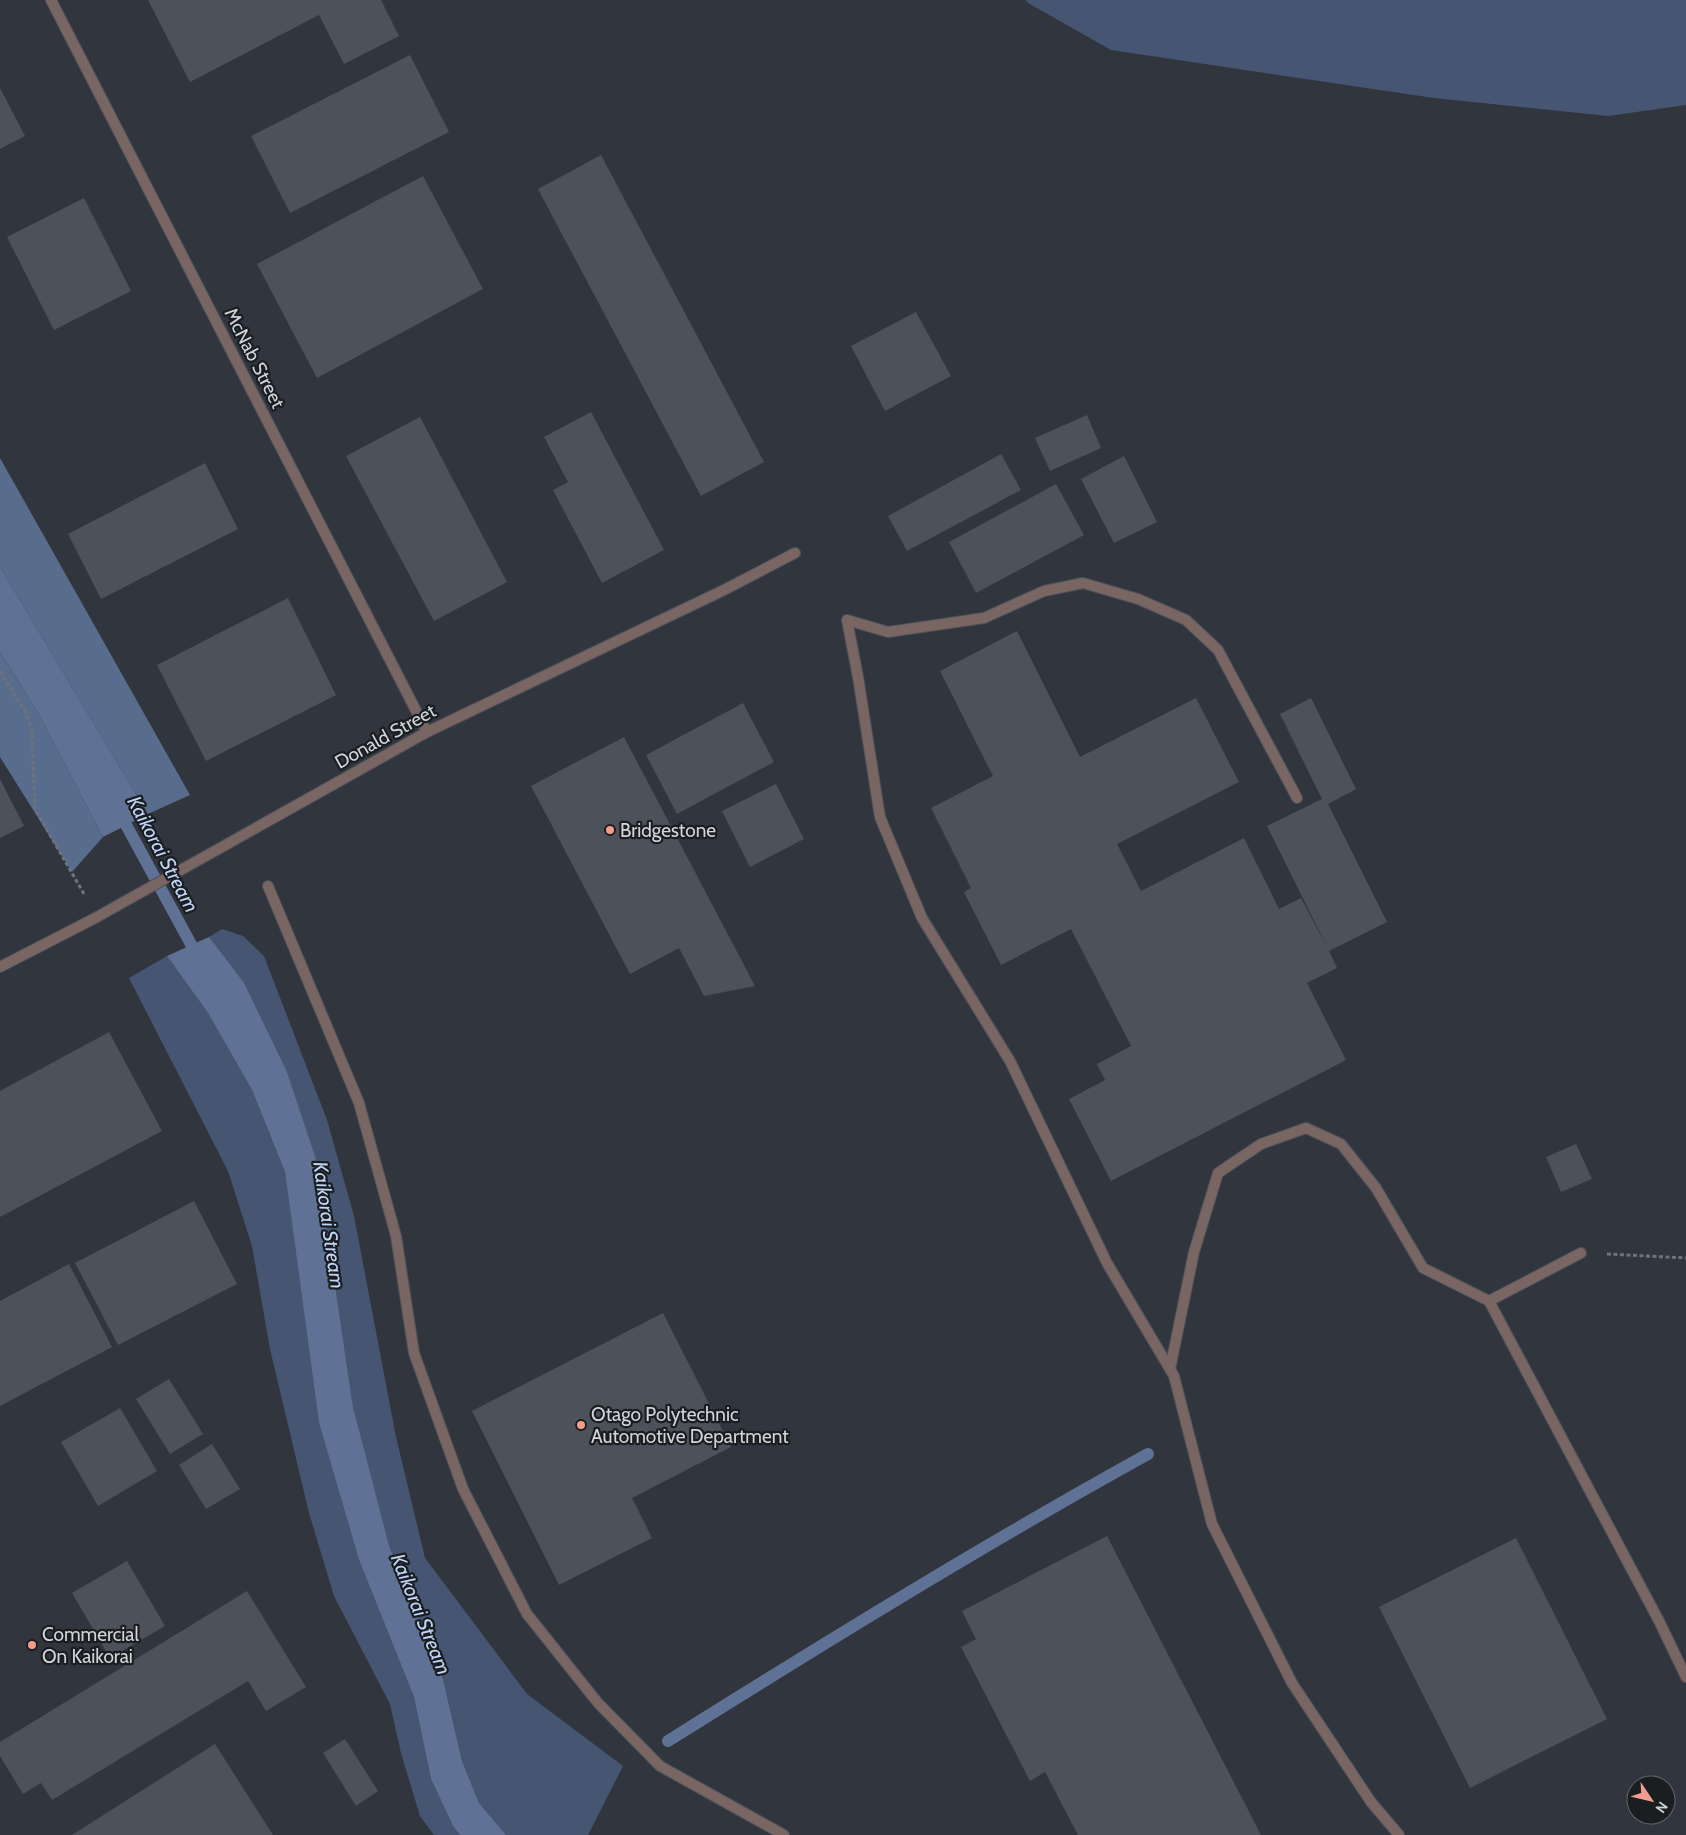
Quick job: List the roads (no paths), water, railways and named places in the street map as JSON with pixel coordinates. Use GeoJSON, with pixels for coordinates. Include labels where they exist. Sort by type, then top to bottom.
{"type":"FeatureCollection","features":[{"type":"Feature","properties":{"kind":"street","name":"McNab Street"},"geometry":{"type":"LineString","coordinates":[[51,0],[427,732]]}},
{"type":"Feature","properties":{"kind":"street","name":"Donald Street"},"geometry":{"type":"LineString","coordinates":[[0,967],[97,917],[427,732],[715,594],[795,553]]}},
{"type":"Feature","properties":{"kind":"street"},"geometry":{"type":"LineString","coordinates":[[1298,798],[1218,650],[1186,620],[1138,599],[1083,583],[1044,591],[984,618],[888,632],[846,620],[858,677],[880,817],[922,918],[1010,1061],[1107,1263],[1174,1376],[1212,1524],[1292,1683],[1370,1802],[1399,1835]]}},
{"type":"Feature","properties":{"kind":"street"},"geometry":{"type":"LineString","coordinates":[[268,886],[359,1103],[396,1236],[414,1353],[464,1489],[527,1614],[598,1703],[660,1766],[784,1835]]}},
{"type":"Feature","properties":{"kind":"street"},"geometry":{"type":"LineString","coordinates":[[1170,1369],[1194,1252],[1218,1172],[1261,1144],[1306,1128],[1341,1144],[1376,1188],[1424,1268],[1489,1301],[1686,1676]]}},
{"type":"Feature","properties":{"kind":"street"},"geometry":{"type":"LineString","coordinates":[[1489,1301],[1581,1253]]}},
{"type":"Feature","properties":{"kind":"waterway","name":"Kaikorai Stream"},"geometry":{"type":"LineString","coordinates":[[118,810],[199,959]]}},
{"type":"Feature","properties":{"kind":"waterway"},"geometry":{"type":"LineString","coordinates":[[668,1741],[906,1594],[1148,1454]]}},
{"type":"Feature","properties":{"kind":"place","name":"Bridgestone"},"geometry":{"type":"Point","coordinates":[610,830]}},
{"type":"Feature","properties":{"kind":"place","name":"Otago Polytechnic Automotive Department"},"geometry":{"type":"Point","coordinates":[581,1425]}},
{"type":"Feature","properties":{"kind":"place","name":"Commercial On Kaikorai"},"geometry":{"type":"Point","coordinates":[32,1645]}}]}
